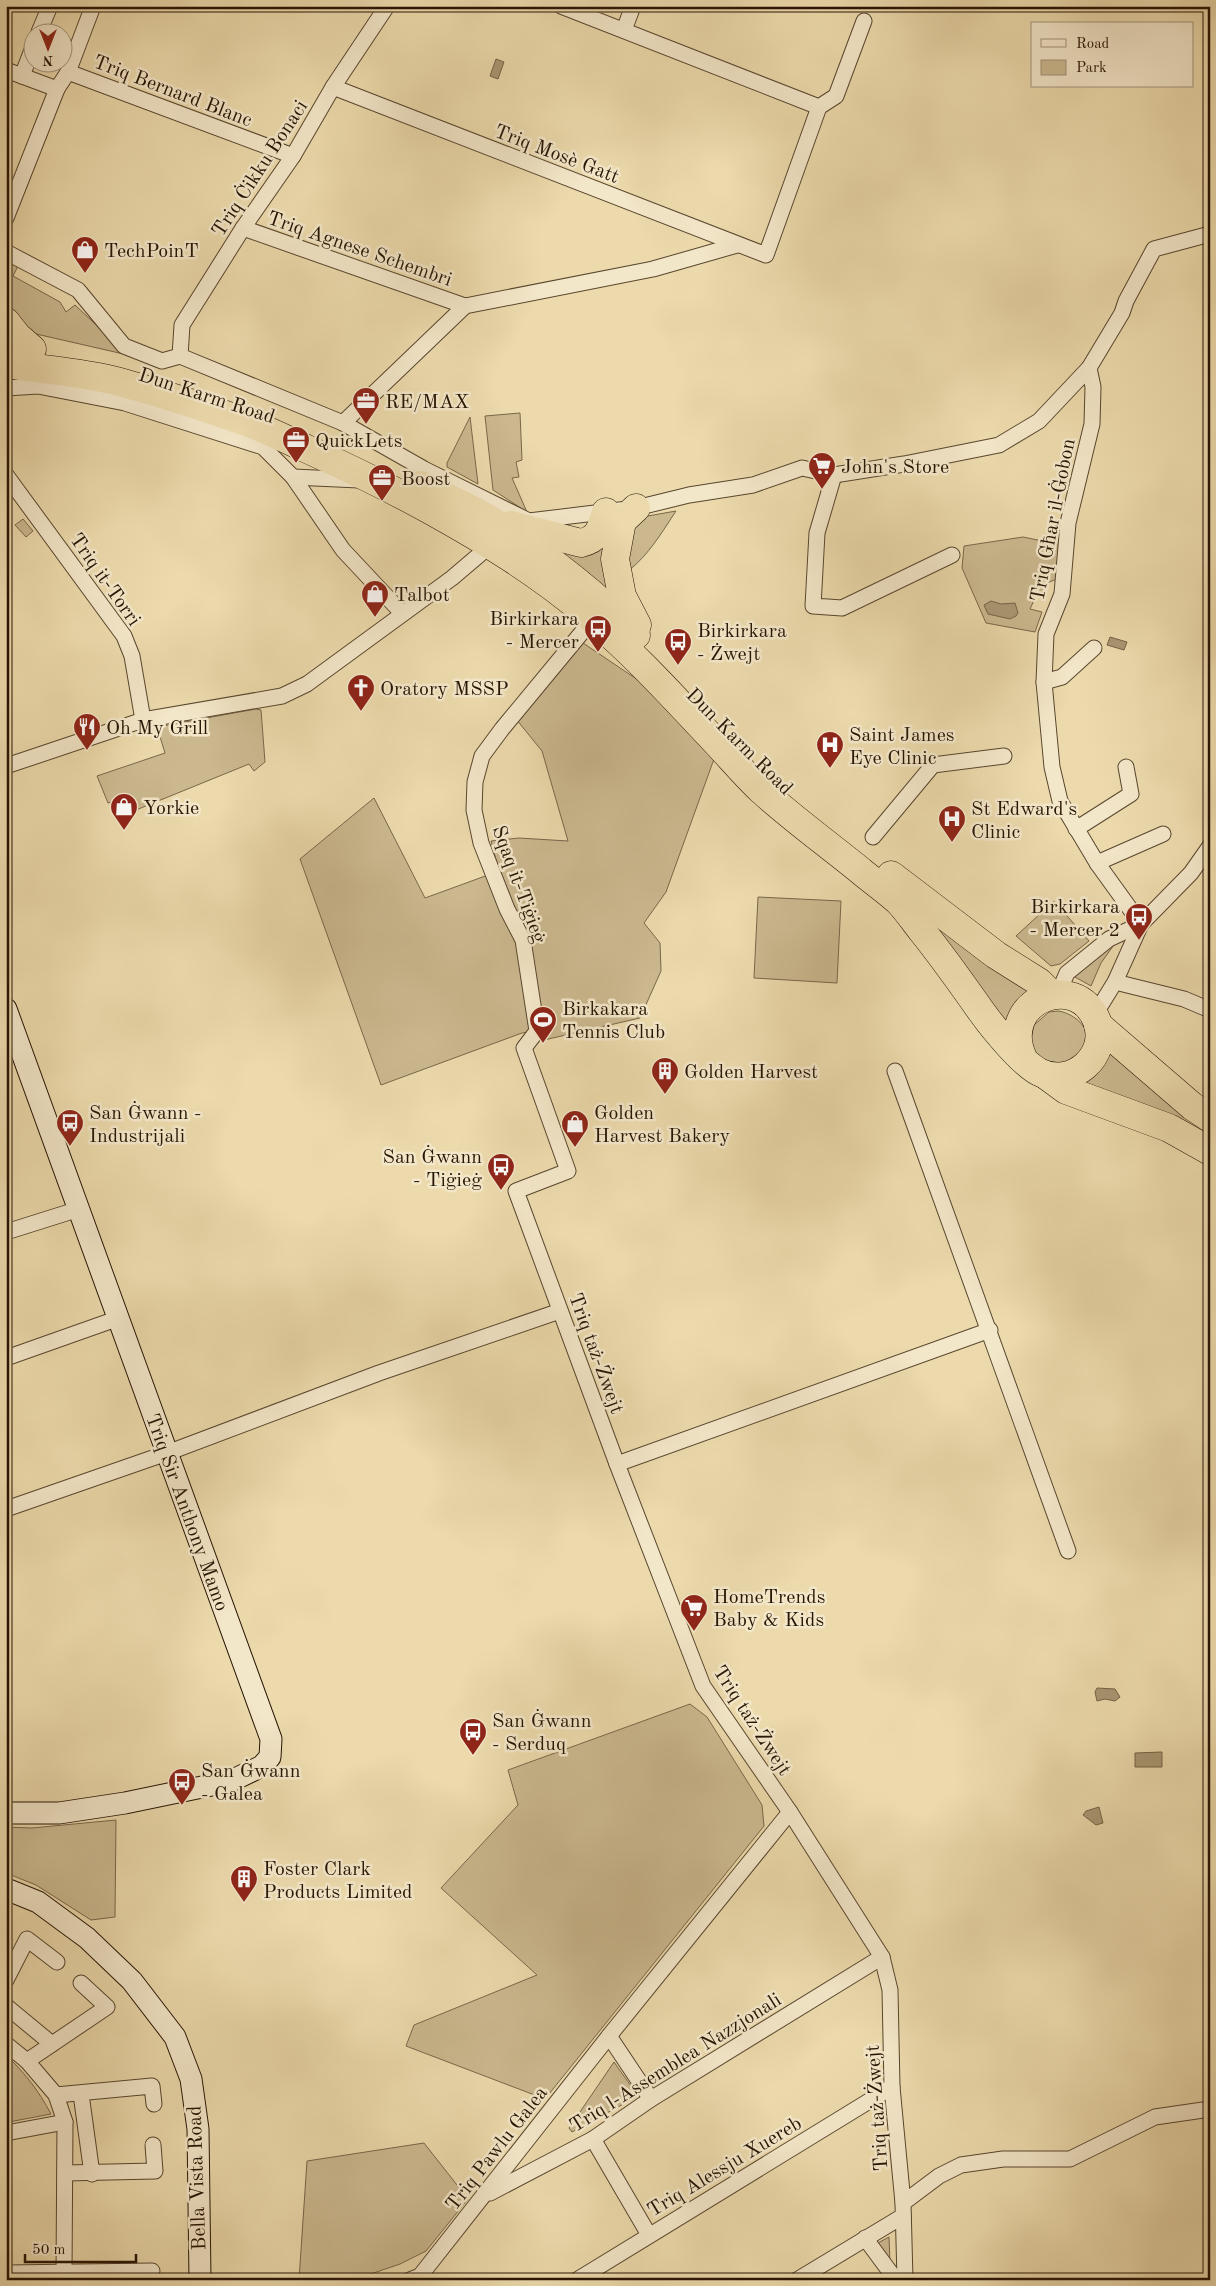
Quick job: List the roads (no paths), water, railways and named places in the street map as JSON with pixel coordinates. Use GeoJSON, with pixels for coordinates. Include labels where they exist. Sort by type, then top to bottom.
{"type":"FeatureCollection","features":[{"type":"Feature","properties":{"kind":"highway"},"geometry":{"type":"LineString","coordinates":[[6,322],[17,336],[19,347]]}},
{"type":"Feature","properties":{"kind":"highway","name":"Dun Karm Road"},"geometry":{"type":"LineString","coordinates":[[19,347],[90,359],[162,378],[257,408],[373,460],[490,531],[593,619],[694,720],[760,790],[899,902],[937,949],[995,1030],[1038,1071],[1066,1090],[1169,1128],[1210,1151]]}},
{"type":"Feature","properties":{"kind":"highway","name":"Dun Karm Road"},"geometry":{"type":"LineString","coordinates":[[6,364],[116,381],[254,424],[490,531],[558,565],[609,608],[784,786],[909,890],[996,955],[1039,982],[1055,995],[1073,997],[1085,1005],[1096,1021],[1192,1106],[1210,1118]]}},
{"type":"Feature","properties":{"kind":"highway"},"geometry":{"type":"LineString","coordinates":[[636,508],[622,521],[615,559],[622,596],[651,651]]}},
{"type":"Feature","properties":{"kind":"highway"},"geometry":{"type":"LineString","coordinates":[[490,531],[581,543],[591,541],[599,534],[606,512]]}},
{"type":"Feature","properties":{"kind":"highway"},"geometry":{"type":"LineString","coordinates":[[1023,1058],[1017,1040],[1022,1014],[1031,1004],[1055,995]]}},
{"type":"Feature","properties":{"kind":"highway"},"geometry":{"type":"LineString","coordinates":[[1047,1076],[1063,1077],[1075,1073],[1086,1066],[1097,1048],[1096,1021]]}},
{"type":"Feature","properties":{"kind":"main road","name":"Triq Sir Anthony Mamo"},"geometry":{"type":"LineString","coordinates":[[6,1009],[271,1739],[270,1757],[262,1766],[231,1782],[125,1804],[59,1813],[6,1813]]}},
{"type":"Feature","properties":{"kind":"main road","name":"Bella Vista Road"},"geometry":{"type":"LineString","coordinates":[[6,1889],[38,1902],[87,1938],[132,1981],[175,2037],[190,2079],[198,2129],[200,2280]]}},
{"type":"Feature","properties":{"kind":"street"},"geometry":{"type":"LineString","coordinates":[[43,22],[50,6]]}},
{"type":"Feature","properties":{"kind":"street"},"geometry":{"type":"LineString","coordinates":[[72,62],[94,6]]}},
{"type":"Feature","properties":{"kind":"street","name":"Triq Ċikku Bonaci"},"geometry":{"type":"LineString","coordinates":[[180,356],[182,325],[243,228],[293,156],[333,87],[387,6]]}},
{"type":"Feature","properties":{"kind":"street"},"geometry":{"type":"LineString","coordinates":[[561,6],[819,107],[836,96],[864,22]]}},
{"type":"Feature","properties":{"kind":"street"},"geometry":{"type":"LineString","coordinates":[[624,30],[633,6]]}},
{"type":"Feature","properties":{"kind":"street"},"geometry":{"type":"LineString","coordinates":[[6,70],[56,89]]}},
{"type":"Feature","properties":{"kind":"street"},"geometry":{"type":"LineString","coordinates":[[22,76],[24,72]]}},
{"type":"Feature","properties":{"kind":"street"},"geometry":{"type":"LineString","coordinates":[[6,218],[56,89],[68,72]]}},
{"type":"Feature","properties":{"kind":"street","name":"Triq Bernard Blanc"},"geometry":{"type":"LineString","coordinates":[[68,72],[293,156]]}},
{"type":"Feature","properties":{"kind":"street","name":"Triq Mosè Gatt"},"geometry":{"type":"LineString","coordinates":[[333,87],[738,246],[766,255],[819,107]]}},
{"type":"Feature","properties":{"kind":"street","name":"Triq Agnese Schembri"},"geometry":{"type":"LineString","coordinates":[[243,228],[464,306]]}},
{"type":"Feature","properties":{"kind":"street"},"geometry":{"type":"LineString","coordinates":[[952,555],[842,608],[813,606],[816,533],[834,475],[904,464],[999,445],[1039,421],[1088,368],[1122,314],[1126,301],[1154,249],[1210,234]]}},
{"type":"Feature","properties":{"kind":"street"},"geometry":{"type":"LineString","coordinates":[[343,422],[464,306],[653,269],[738,246]]}},
{"type":"Feature","properties":{"kind":"street","name":"Dun Karm Road"},"geometry":{"type":"LineString","coordinates":[[6,252],[78,290],[124,346],[162,361],[180,356],[343,422],[424,469],[529,521],[636,508],[689,496],[753,485],[802,468],[834,475]]}},
{"type":"Feature","properties":{"kind":"street","name":"Triq Għar il-Ġobon"},"geometry":{"type":"LineString","coordinates":[[1088,368],[1092,387],[1092,424],[1068,523],[1062,594],[1046,634],[1044,682],[1054,776],[1060,801],[1097,863],[1141,924]]}},
{"type":"Feature","properties":{"kind":"street","name":"Dun Karm Road"},"geometry":{"type":"LineString","coordinates":[[6,388],[38,386],[125,403],[263,448],[293,477],[376,480]]}},
{"type":"Feature","properties":{"kind":"street","name":"Triq it-Torri"},"geometry":{"type":"LineString","coordinates":[[6,475],[124,636],[132,656],[143,720]]}},
{"type":"Feature","properties":{"kind":"street"},"geometry":{"type":"LineString","coordinates":[[293,477],[343,550],[402,613]]}},
{"type":"Feature","properties":{"kind":"street"},"geometry":{"type":"LineString","coordinates":[[6,766],[143,720],[282,696],[307,684],[472,562],[490,531]]}},
{"type":"Feature","properties":{"kind":"street","name":"Sqaq it-Tiġieġ"},"geometry":{"type":"LineString","coordinates":[[524,1048],[537,1030],[523,940],[506,909],[481,843],[474,810],[475,782],[482,756],[593,619]]}},
{"type":"Feature","properties":{"kind":"street"},"geometry":{"type":"LineString","coordinates":[[1044,682],[1062,677],[1094,648]]}},
{"type":"Feature","properties":{"kind":"street"},"geometry":{"type":"LineString","coordinates":[[873,837],[933,766],[1004,756]]}},
{"type":"Feature","properties":{"kind":"street"},"geometry":{"type":"LineString","coordinates":[[1076,829],[1131,794],[1126,767]]}},
{"type":"Feature","properties":{"kind":"street"},"geometry":{"type":"LineString","coordinates":[[1097,863],[1163,834]]}},
{"type":"Feature","properties":{"kind":"street"},"geometry":{"type":"LineString","coordinates":[[1096,1021],[1141,924],[1191,873],[1210,846]]}},
{"type":"Feature","properties":{"kind":"street"},"geometry":{"type":"LineString","coordinates":[[1055,995],[1067,973],[1109,939],[1141,924]]}},
{"type":"Feature","properties":{"kind":"street"},"geometry":{"type":"LineString","coordinates":[[1115,982],[1184,999],[1210,1010]]}},
{"type":"Feature","properties":{"kind":"street","name":"Triq taż-Żwejt"},"geometry":{"type":"LineString","coordinates":[[524,1048],[568,1172],[516,1190],[617,1464],[703,1686],[790,1812],[882,1957],[890,1990],[892,2087],[903,2209],[905,2280]]}},
{"type":"Feature","properties":{"kind":"street"},"geometry":{"type":"LineString","coordinates":[[895,1071],[990,1330],[1068,1551]]}},
{"type":"Feature","properties":{"kind":"street"},"geometry":{"type":"LineString","coordinates":[[6,1232],[80,1209]]}},
{"type":"Feature","properties":{"kind":"street"},"geometry":{"type":"LineString","coordinates":[[6,1509],[167,1453],[379,1373],[560,1311]]}},
{"type":"Feature","properties":{"kind":"street"},"geometry":{"type":"LineString","coordinates":[[6,1358],[119,1318]]}},
{"type":"Feature","properties":{"kind":"street"},"geometry":{"type":"LineString","coordinates":[[617,1464],[990,1330]]}},
{"type":"Feature","properties":{"kind":"street","name":"Triq Pawlu Galea"},"geometry":{"type":"LineString","coordinates":[[417,2279],[485,2196],[609,2036],[790,1812]]}},
{"type":"Feature","properties":{"kind":"street"},"geometry":{"type":"LineString","coordinates":[[6,1980],[27,1939],[57,1962]]}},
{"type":"Feature","properties":{"kind":"street","name":"Triq l-Assemblea Nazzjonali"},"geometry":{"type":"LineString","coordinates":[[485,2196],[593,2138],[882,1957]]}},
{"type":"Feature","properties":{"kind":"street"},"geometry":{"type":"LineString","coordinates":[[27,2061],[107,2007],[81,1983]]}},
{"type":"Feature","properties":{"kind":"street"},"geometry":{"type":"LineString","coordinates":[[6,2006],[52,2044]]}},
{"type":"Feature","properties":{"kind":"street"},"geometry":{"type":"LineString","coordinates":[[609,2036],[651,2100]]}},
{"type":"Feature","properties":{"kind":"street"},"geometry":{"type":"LineString","coordinates":[[6,2044],[27,2061],[56,2095],[65,2122],[64,2272]]}},
{"type":"Feature","properties":{"kind":"street"},"geometry":{"type":"LineString","coordinates":[[56,2095],[152,2086],[154,2104]]}},
{"type":"Feature","properties":{"kind":"street","name":"Triq Alessju Xuereb"},"geometry":{"type":"LineString","coordinates":[[577,2280],[892,2087]]}},
{"type":"Feature","properties":{"kind":"street"},"geometry":{"type":"LineString","coordinates":[[81,2094],[92,2174]]}},
{"type":"Feature","properties":{"kind":"street"},"geometry":{"type":"LineString","coordinates":[[797,2280],[865,2238],[903,2209],[939,2176],[961,2165],[1003,2159],[1070,2159],[1154,2117],[1210,2109]]}},
{"type":"Feature","properties":{"kind":"street"},"geometry":{"type":"LineString","coordinates":[[6,2133],[65,2122]]}},
{"type":"Feature","properties":{"kind":"street"},"geometry":{"type":"LineString","coordinates":[[593,2138],[649,2236]]}},
{"type":"Feature","properties":{"kind":"street"},"geometry":{"type":"LineString","coordinates":[[65,2173],[92,2174],[155,2171],[153,2145]]}},
{"type":"Feature","properties":{"kind":"street"},"geometry":{"type":"LineString","coordinates":[[865,2238],[896,2280]]}},
{"type":"Feature","properties":{"kind":"street"},"geometry":{"type":"LineString","coordinates":[[6,2273],[152,2271]]}},
{"type":"Feature","properties":{"kind":"place","name":"TechPoinT"},"geometry":{"type":"Point","coordinates":[85,274]}},
{"type":"Feature","properties":{"kind":"place","name":"RE/MAX"},"geometry":{"type":"Point","coordinates":[366,425]}},
{"type":"Feature","properties":{"kind":"place","name":"QuickLets"},"geometry":{"type":"Point","coordinates":[296,464]}},
{"type":"Feature","properties":{"kind":"place","name":"John's Store"},"geometry":{"type":"Point","coordinates":[822,490]}},
{"type":"Feature","properties":{"kind":"place","name":"Boost"},"geometry":{"type":"Point","coordinates":[382,502]}},
{"type":"Feature","properties":{"kind":"place","name":"Talbot"},"geometry":{"type":"Point","coordinates":[375,618]}},
{"type":"Feature","properties":{"kind":"place","name":"Birkirkara - Mercer"},"geometry":{"type":"Point","coordinates":[598,653]}},
{"type":"Feature","properties":{"kind":"place","name":"Birkirkara - Żwejt"},"geometry":{"type":"Point","coordinates":[678,666]}},
{"type":"Feature","properties":{"kind":"place","name":"Oratory MSSP"},"geometry":{"type":"Point","coordinates":[361,712]}},
{"type":"Feature","properties":{"kind":"place","name":"Oh My Grill"},"geometry":{"type":"Point","coordinates":[87,751]}},
{"type":"Feature","properties":{"kind":"place","name":"Saint James Eye Clinic"},"geometry":{"type":"Point","coordinates":[830,769]}},
{"type":"Feature","properties":{"kind":"place","name":"Yorkie"},"geometry":{"type":"Point","coordinates":[124,831]}},
{"type":"Feature","properties":{"kind":"place","name":"St Edward's Clinic"},"geometry":{"type":"Point","coordinates":[952,843]}},
{"type":"Feature","properties":{"kind":"place","name":"Birkirkara - Mercer 2"},"geometry":{"type":"Point","coordinates":[1139,941]}},
{"type":"Feature","properties":{"kind":"place","name":"Birkakara Tennis Club"},"geometry":{"type":"Point","coordinates":[543,1044]}},
{"type":"Feature","properties":{"kind":"place","name":"Golden Harvest"},"geometry":{"type":"Point","coordinates":[665,1095]}},
{"type":"Feature","properties":{"kind":"place","name":"San Ġwann - Industrijali"},"geometry":{"type":"Point","coordinates":[70,1147]}},
{"type":"Feature","properties":{"kind":"place","name":"Golden Harvest Bakery"},"geometry":{"type":"Point","coordinates":[575,1148]}},
{"type":"Feature","properties":{"kind":"place","name":"San Ġwann - Tiġieġ"},"geometry":{"type":"Point","coordinates":[501,1191]}},
{"type":"Feature","properties":{"kind":"place","name":"HomeTrends Baby & Kids"},"geometry":{"type":"Point","coordinates":[694,1632]}},
{"type":"Feature","properties":{"kind":"place","name":"San Ġwann - Serduq"},"geometry":{"type":"Point","coordinates":[473,1756]}},
{"type":"Feature","properties":{"kind":"place","name":"San Ġwann - Galea"},"geometry":{"type":"Point","coordinates":[182,1806]}},
{"type":"Feature","properties":{"kind":"place","name":"Foster Clark Products Limited"},"geometry":{"type":"Point","coordinates":[244,1903]}}]}
